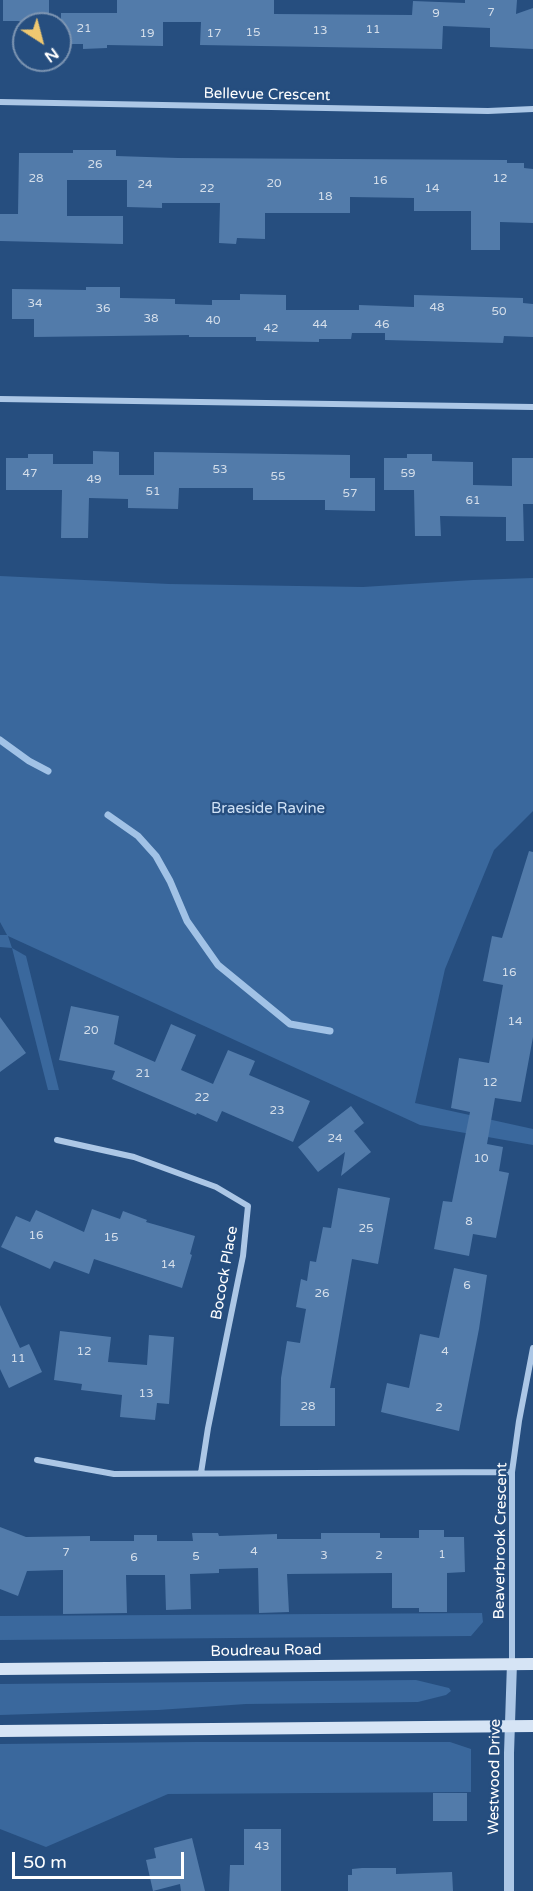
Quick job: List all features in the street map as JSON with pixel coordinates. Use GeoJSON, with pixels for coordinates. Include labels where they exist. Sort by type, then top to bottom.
{"type":"FeatureCollection","features":[{"type":"Feature","properties":{"kind":"main road","name":"Boudreau Road"},"geometry":{"type":"LineString","coordinates":[[0,1669],[533,1664]]}},
{"type":"Feature","properties":{"kind":"main road"},"geometry":{"type":"LineString","coordinates":[[0,1731],[533,1726]]}},
{"type":"Feature","properties":{"kind":"street","name":"Bellevue Crescent"},"geometry":{"type":"LineString","coordinates":[[0,102],[465,110],[533,109]]}},
{"type":"Feature","properties":{"kind":"street"},"geometry":{"type":"LineString","coordinates":[[0,399],[533,407]]}},
{"type":"Feature","properties":{"kind":"street","name":"Bocock Place"},"geometry":{"type":"LineString","coordinates":[[57,1140],[134,1157],[216,1187],[248,1206],[243,1256],[201,1473]]}},
{"type":"Feature","properties":{"kind":"street","name":"Beaverbrook Crescent"},"geometry":{"type":"LineString","coordinates":[[512,1663],[512,1472],[533,1348]]}},
{"type":"Feature","properties":{"kind":"street"},"geometry":{"type":"LineString","coordinates":[[37,1460],[114,1474],[512,1472]]}},
{"type":"Feature","properties":{"kind":"street","name":"Westwood Drive"},"geometry":{"type":"LineString","coordinates":[[509,1891],[512,1663]]}},
{"type":"Feature","properties":{"kind":"green space","name":"Braeside Ravine"},"geometry":{"type":"Polygon","coordinates":[[[0,576],[169,584],[363,587],[533,578],[533,811],[494,850],[445,969],[415,1103],[533,1129],[533,1145],[420,1125],[8,936],[12,948],[0,947],[0,935],[7,935],[0,922],[0,576]]]}},
{"type":"Feature","properties":{"kind":"green space"},"geometry":{"type":"Polygon","coordinates":[[[12,948],[26,956],[59,1090],[48,1090],[12,948]]]}},
{"type":"Feature","properties":{"kind":"green space"},"geometry":{"type":"Polygon","coordinates":[[[482,1613],[483,1622],[471,1636],[0,1640],[0,1616],[482,1613]]]}},
{"type":"Feature","properties":{"kind":"green space"},"geometry":{"type":"Polygon","coordinates":[[[416,1680],[449,1688],[451,1691],[446,1695],[418,1702],[246,1704],[158,1710],[0,1715],[0,1684],[416,1680]]]}},
{"type":"Feature","properties":{"kind":"green space"},"geometry":{"type":"Polygon","coordinates":[[[450,1742],[471,1749],[471,1792],[168,1794],[46,1847],[0,1829],[0,1744],[450,1742]]]}},
{"type":"Feature","properties":{"kind":"building"},"geometry":{"type":"Polygon","coordinates":[[[3,0],[49,0],[49,12],[12,12],[12,21],[3,21],[3,0]]]}},
{"type":"Feature","properties":{"kind":"building"},"geometry":{"type":"Polygon","coordinates":[[[117,0],[274,0],[274,14],[412,15],[413,1],[465,3],[465,0],[517,0],[516,14],[533,8],[533,49],[490,47],[490,28],[443,26],[442,49],[200,45],[201,22],[163,22],[163,46],[107,45],[107,48],[83,49],[83,44],[72,44],[72,13],[117,13],[117,0]]]}},
{"type":"Feature","properties":{"kind":"building"},"geometry":{"type":"Polygon","coordinates":[[[73,150],[116,150],[116,156],[178,158],[507,160],[507,163],[524,163],[524,168],[533,169],[533,223],[500,222],[500,250],[471,250],[471,211],[414,211],[414,198],[350,197],[350,213],[265,213],[265,239],[237,238],[236,244],[219,243],[220,203],[162,203],[162,208],[127,207],[127,180],[67,180],[67,216],[123,216],[123,244],[0,241],[0,214],[18,214],[19,153],[73,153],[73,150]]]}},
{"type":"Feature","properties":{"kind":"building"},"geometry":{"type":"Polygon","coordinates":[[[86,287],[120,287],[120,298],[175,299],[175,304],[212,305],[212,300],[240,300],[240,294],[286,295],[286,310],[359,310],[359,305],[414,307],[414,295],[523,298],[523,303],[533,304],[533,337],[504,336],[503,343],[385,340],[385,333],[352,333],[351,339],[319,339],[319,342],[256,341],[256,337],[189,337],[189,335],[34,337],[34,319],[12,319],[12,289],[86,290],[86,287]]]}},
{"type":"Feature","properties":{"kind":"building"},"geometry":{"type":"Polygon","coordinates":[[[93,451],[119,452],[119,475],[154,475],[154,452],[350,455],[350,478],[375,478],[375,511],[325,510],[325,500],[253,500],[253,488],[179,488],[178,509],[128,508],[128,499],[89,498],[88,538],[61,538],[62,490],[6,490],[6,458],[28,458],[28,454],[53,454],[53,464],[93,464],[93,451]]]}},
{"type":"Feature","properties":{"kind":"building"},"geometry":{"type":"Polygon","coordinates":[[[407,454],[432,454],[432,461],[473,462],[473,485],[512,486],[512,458],[533,458],[533,504],[523,504],[524,541],[506,541],[506,517],[440,516],[441,536],[415,536],[414,490],[384,490],[384,458],[407,458],[407,454]]]}},
{"type":"Feature","properties":{"kind":"building"},"geometry":{"type":"Polygon","coordinates":[[[529,851],[533,852],[533,1037],[521,1102],[495,1098],[487,1144],[503,1147],[499,1171],[509,1173],[496,1238],[473,1234],[469,1256],[434,1249],[443,1201],[452,1202],[470,1112],[451,1108],[459,1058],[489,1063],[503,985],[483,981],[492,936],[502,938],[529,851]]]}},
{"type":"Feature","properties":{"kind":"building"},"geometry":{"type":"Polygon","coordinates":[[[71,1006],[119,1016],[114,1044],[155,1062],[171,1024],[196,1035],[181,1070],[213,1084],[228,1050],[255,1061],[249,1075],[310,1101],[293,1142],[222,1111],[217,1122],[197,1113],[196,1115],[112,1079],[115,1071],[59,1060],[71,1006]]]}},
{"type":"Feature","properties":{"kind":"building"},"geometry":{"type":"Polygon","coordinates":[[[0,1017],[26,1053],[0,1072],[0,1017]]]}},
{"type":"Feature","properties":{"kind":"building"},"geometry":{"type":"Polygon","coordinates":[[[351,1106],[364,1123],[354,1131],[371,1152],[341,1176],[345,1152],[318,1172],[298,1147],[351,1106]]]}},
{"type":"Feature","properties":{"kind":"building"},"geometry":{"type":"Polygon","coordinates":[[[338,1188],[390,1198],[378,1264],[352,1259],[330,1388],[335,1388],[335,1426],[280,1426],[281,1378],[287,1341],[300,1343],[306,1309],[296,1307],[301,1279],[307,1281],[310,1261],[316,1262],[323,1227],[331,1228],[338,1188]]]}},
{"type":"Feature","properties":{"kind":"building"},"geometry":{"type":"Polygon","coordinates":[[[92,1209],[120,1219],[123,1211],[147,1220],[146,1222],[195,1236],[182,1288],[94,1259],[89,1274],[54,1261],[50,1269],[1,1247],[16,1216],[30,1222],[36,1210],[84,1232],[92,1209]]]}},
{"type":"Feature","properties":{"kind":"building"},"geometry":{"type":"Polygon","coordinates":[[[454,1268],[487,1275],[459,1431],[381,1412],[387,1383],[409,1388],[420,1334],[439,1338],[454,1268]]]}},
{"type":"Feature","properties":{"kind":"building"},"geometry":{"type":"Polygon","coordinates":[[[0,1305],[20,1348],[29,1344],[42,1372],[9,1388],[0,1369],[0,1305]]]}},
{"type":"Feature","properties":{"kind":"building"},"geometry":{"type":"Polygon","coordinates":[[[60,1331],[111,1337],[108,1362],[147,1365],[149,1335],[174,1337],[169,1404],[157,1403],[155,1420],[120,1417],[122,1395],[81,1390],[82,1384],[54,1380],[60,1331]]]}},
{"type":"Feature","properties":{"kind":"building"},"geometry":{"type":"Polygon","coordinates":[[[0,1527],[26,1537],[90,1536],[90,1541],[134,1541],[134,1535],[157,1535],[157,1541],[193,1541],[192,1533],[218,1533],[219,1536],[277,1534],[277,1539],[321,1539],[321,1533],[380,1533],[380,1538],[419,1538],[419,1530],[444,1530],[444,1537],[464,1537],[465,1572],[447,1573],[447,1612],[419,1612],[419,1608],[392,1608],[392,1573],[287,1574],[289,1612],[259,1613],[258,1568],[219,1569],[219,1573],[190,1574],[191,1609],[166,1610],[165,1575],[126,1575],[127,1613],[63,1614],[63,1570],[27,1571],[18,1596],[0,1589],[0,1527]]]}},
{"type":"Feature","properties":{"kind":"building"},"geometry":{"type":"Polygon","coordinates":[[[433,1793],[467,1793],[467,1821],[433,1821],[433,1793]]]}},
{"type":"Feature","properties":{"kind":"building"},"geometry":{"type":"Polygon","coordinates":[[[244,1829],[281,1829],[281,1891],[229,1891],[230,1865],[244,1865],[244,1829]]]}},
{"type":"Feature","properties":{"kind":"building"},"geometry":{"type":"Polygon","coordinates":[[[192,1838],[205,1891],[181,1891],[180,1884],[153,1891],[146,1860],[156,1858],[154,1848],[192,1838]]]}},
{"type":"Feature","properties":{"kind":"building"},"geometry":{"type":"Polygon","coordinates":[[[396,1868],[396,1874],[452,1872],[453,1891],[348,1891],[348,1875],[352,1875],[352,1869],[396,1868]]]}},
{"type":"Feature","properties":{"kind":"waterway"},"geometry":{"type":"LineString","coordinates":[[0,740],[29,761],[48,771]]}},
{"type":"Feature","properties":{"kind":"waterway"},"geometry":{"type":"LineString","coordinates":[[108,815],[138,836],[156,856],[170,881],[187,921],[218,965],[290,1024],[330,1031]]}}]}
